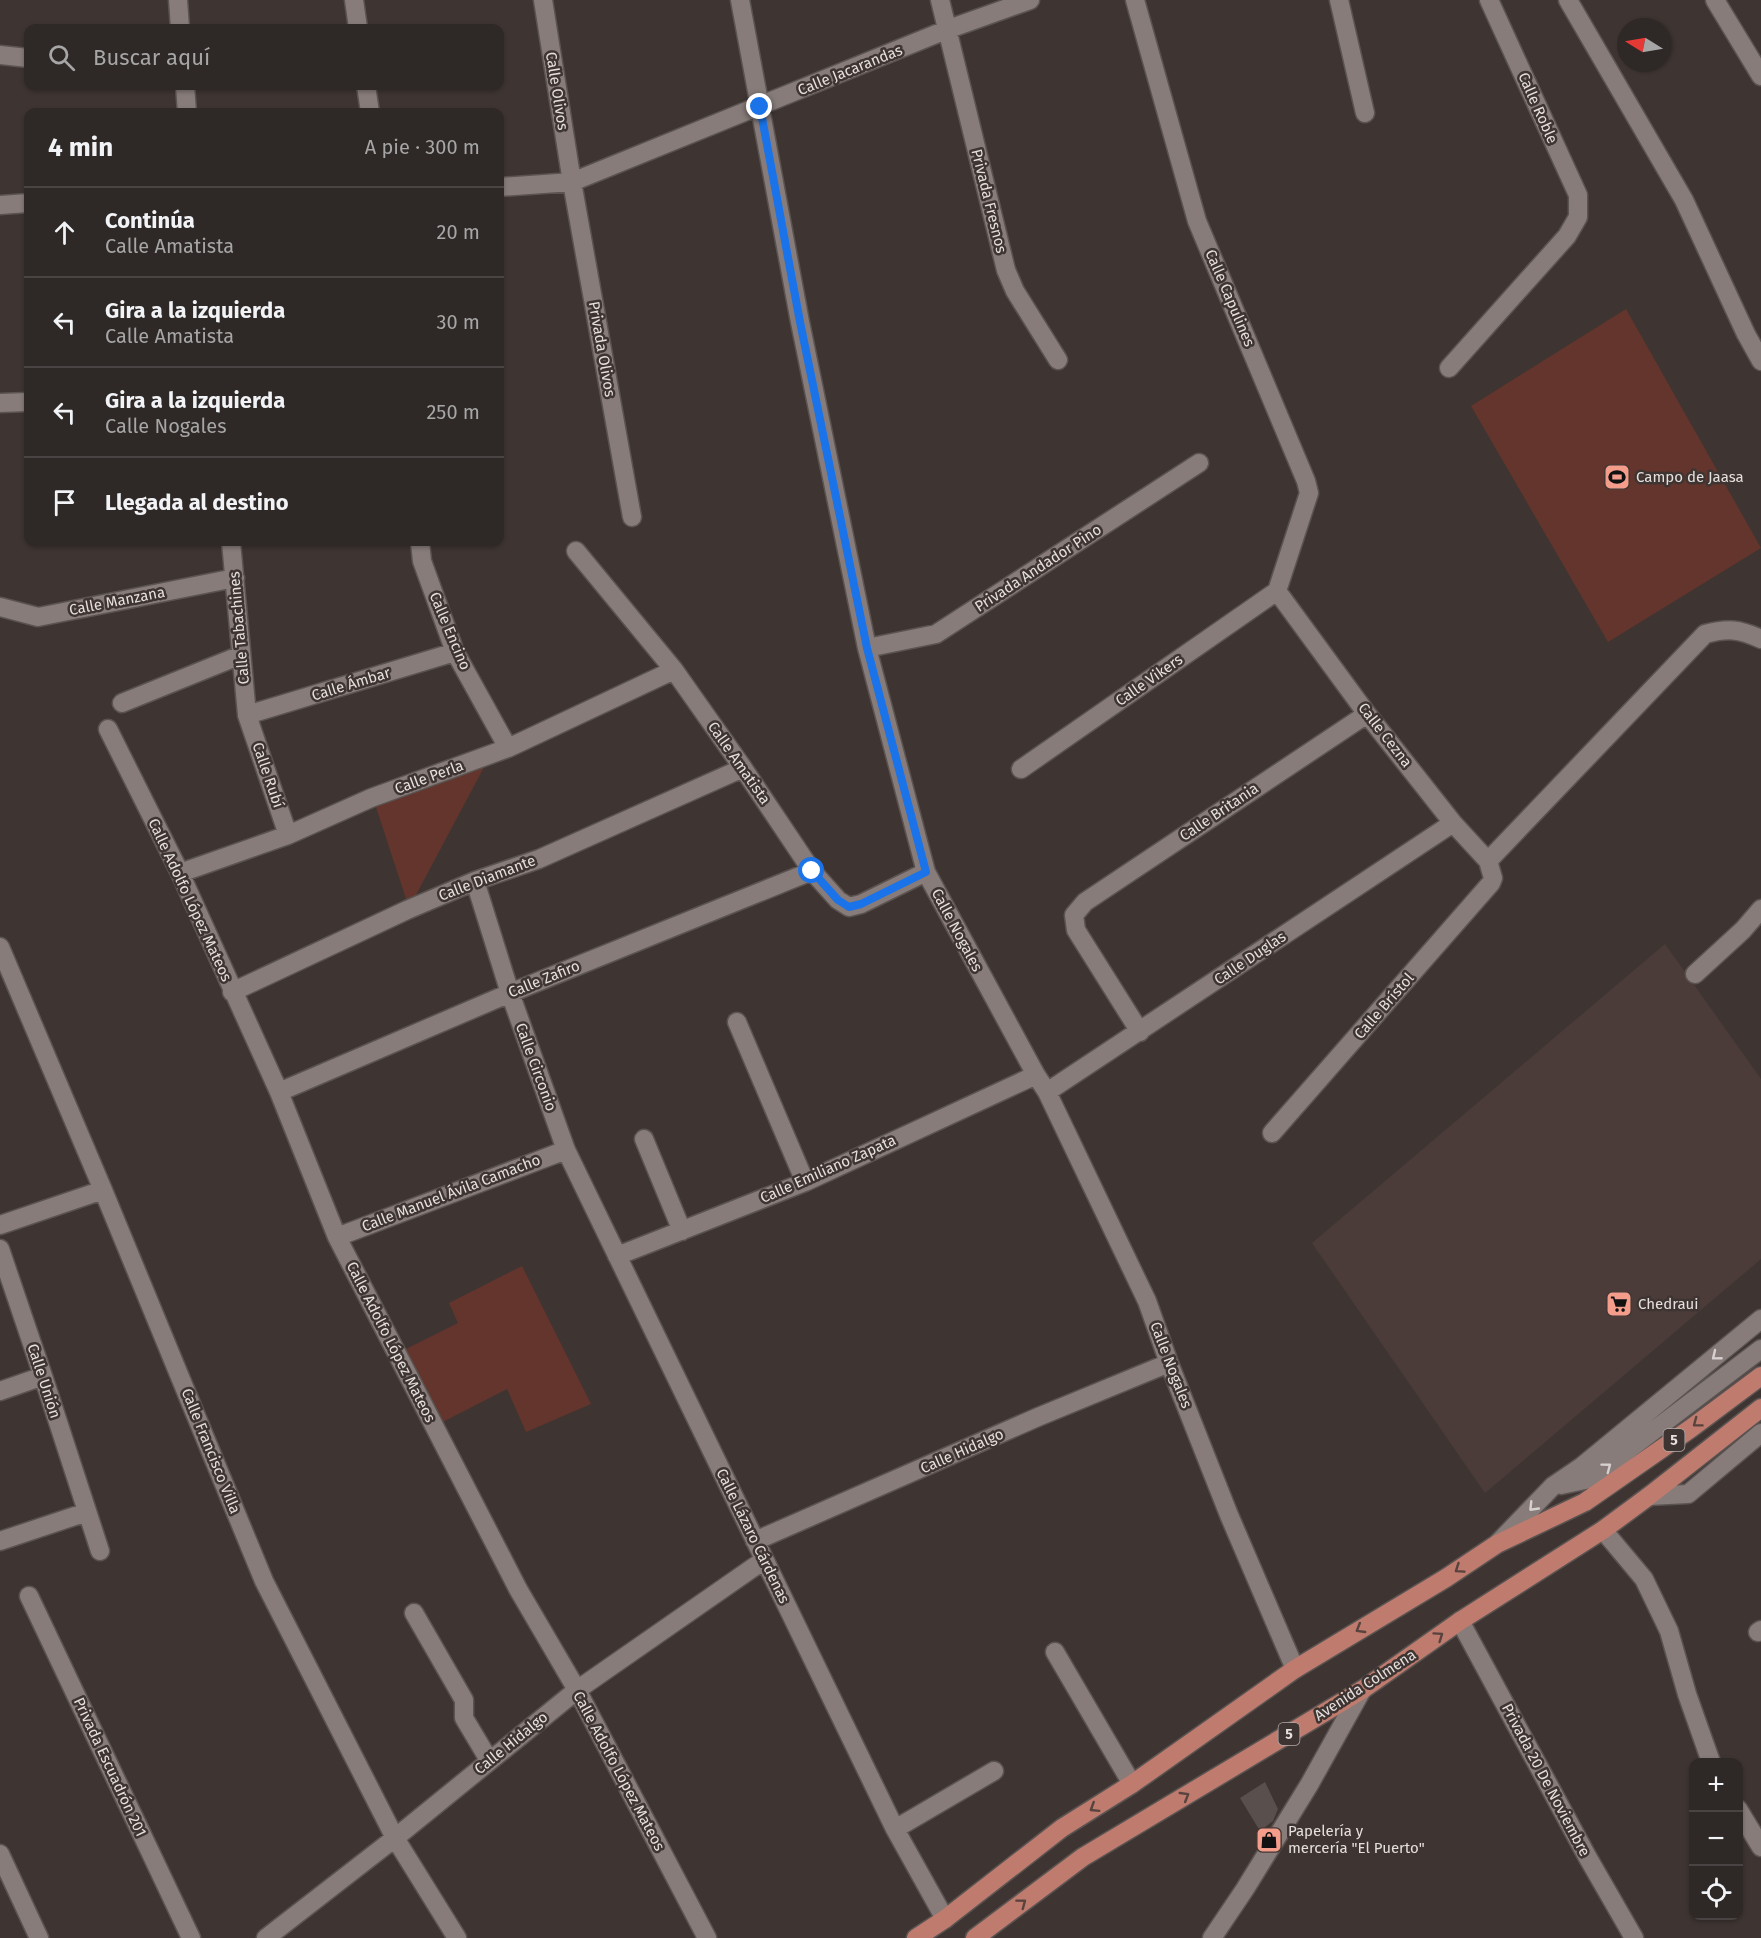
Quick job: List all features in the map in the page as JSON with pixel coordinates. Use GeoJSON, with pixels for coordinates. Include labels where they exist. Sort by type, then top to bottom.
{"type":"FeatureCollection","features":[{"type":"Feature","properties":{"kind":"main road","name":"5"},"geometry":{"type":"LineString","coordinates":[[916,1938],[945,1919],[1062,1828],[1132,1784],[1295,1669],[1446,1578],[1497,1544],[1585,1502],[1761,1376]]}},
{"type":"Feature","properties":{"kind":"main road","name":"5"},"geometry":{"type":"LineString","coordinates":[[1603,1530],[1761,1408]]}},
{"type":"Feature","properties":{"kind":"main road","name":"Avenida Colmena"},"geometry":{"type":"LineString","coordinates":[[975,1938],[1083,1857],[1362,1690],[1460,1621],[1603,1530]]}},
{"type":"Feature","properties":{"kind":"street"},"geometry":{"type":"LineString","coordinates":[[178,0],[180,24]]}},
{"type":"Feature","properties":{"kind":"street"},"geometry":{"type":"LineString","coordinates":[[354,0],[357,24]]}},
{"type":"Feature","properties":{"kind":"street","name":"Calle Olivos"},"geometry":{"type":"LineString","coordinates":[[543,0],[572,182]]}},
{"type":"Feature","properties":{"kind":"street","name":"Calle Nogales"},"geometry":{"type":"LineString","coordinates":[[740,0],[800,322],[867,648],[926,872],[1047,1092],[1147,1301],[1229,1515],[1295,1669]]}},
{"type":"Feature","properties":{"kind":"street","name":"Privada Fresnos"},"geometry":{"type":"LineString","coordinates":[[940,0],[1006,270],[1015,291],[1058,360]]}},
{"type":"Feature","properties":{"kind":"street","name":"Calle Jacarandas"},"geometry":{"type":"LineString","coordinates":[[504,187],[572,182],[946,30],[1030,0]]}},
{"type":"Feature","properties":{"kind":"street","name":"Calle Capulines"},"geometry":{"type":"LineString","coordinates":[[1135,0],[1197,221],[1309,493],[1277,591]]}},
{"type":"Feature","properties":{"kind":"street"},"geometry":{"type":"LineString","coordinates":[[1339,0],[1365,113]]}},
{"type":"Feature","properties":{"kind":"street","name":"Calle Roble"},"geometry":{"type":"LineString","coordinates":[[1449,368],[1568,236],[1578,217],[1578,195],[1489,0]]}},
{"type":"Feature","properties":{"kind":"street"},"geometry":{"type":"LineString","coordinates":[[1568,0],[1684,200],[1746,334],[1761,361]]}},
{"type":"Feature","properties":{"kind":"street"},"geometry":{"type":"LineString","coordinates":[[1715,0],[1761,76]]}},
{"type":"Feature","properties":{"kind":"street"},"geometry":{"type":"LineString","coordinates":[[0,55],[24,58]]}},
{"type":"Feature","properties":{"kind":"street"},"geometry":{"type":"LineString","coordinates":[[185,90],[187,108]]}},
{"type":"Feature","properties":{"kind":"street"},"geometry":{"type":"LineString","coordinates":[[367,90],[369,108]]}},
{"type":"Feature","properties":{"kind":"street","name":"Privada Olivos"},"geometry":{"type":"LineString","coordinates":[[572,182],[632,517]]}},
{"type":"Feature","properties":{"kind":"street"},"geometry":{"type":"LineString","coordinates":[[0,205],[24,203]]}},
{"type":"Feature","properties":{"kind":"street"},"geometry":{"type":"LineString","coordinates":[[0,403],[24,402]]}},
{"type":"Feature","properties":{"kind":"street","name":"Privada Andador Pino"},"geometry":{"type":"LineString","coordinates":[[867,648],[936,634],[1199,463]]}},
{"type":"Feature","properties":{"kind":"street","name":"Calle Tabachines"},"geometry":{"type":"LineString","coordinates":[[231,546],[248,715]]}},
{"type":"Feature","properties":{"kind":"street","name":"Calle Encino"},"geometry":{"type":"LineString","coordinates":[[420,546],[422,561],[455,652],[508,748]]}},
{"type":"Feature","properties":{"kind":"street","name":"Calle Amatista"},"geometry":{"type":"LineString","coordinates":[[576,551],[674,670],[812,871],[838,900],[849,907],[861,904],[926,872]]}},
{"type":"Feature","properties":{"kind":"street","name":"Calle Manzana"},"geometry":{"type":"LineString","coordinates":[[0,607],[38,617],[235,578]]}},
{"type":"Feature","properties":{"kind":"street","name":"Calle Cezna"},"geometry":{"type":"LineString","coordinates":[[1277,591],[1367,714],[1490,870]]}},
{"type":"Feature","properties":{"kind":"street","name":"Calle Vikers"},"geometry":{"type":"LineString","coordinates":[[1021,769],[1277,591]]}},
{"type":"Feature","properties":{"kind":"street","name":"Calle Brístol"},"geometry":{"type":"LineString","coordinates":[[1272,1133],[1491,884],[1490,870],[1705,634],[1725,629],[1750,634],[1761,639]]}},
{"type":"Feature","properties":{"kind":"street","name":"Calle Ámbar"},"geometry":{"type":"LineString","coordinates":[[248,715],[455,652]]}},
{"type":"Feature","properties":{"kind":"street"},"geometry":{"type":"LineString","coordinates":[[122,703],[241,654]]}},
{"type":"Feature","properties":{"kind":"street","name":"Calle Perla"},"geometry":{"type":"LineString","coordinates":[[180,873],[288,835],[371,798],[508,748],[674,670]]}},
{"type":"Feature","properties":{"kind":"street","name":"Calle Britania"},"geometry":{"type":"LineString","coordinates":[[1140,1032],[1076,930],[1074,915],[1085,902],[1367,714]]}},
{"type":"Feature","properties":{"kind":"street","name":"Calle Rubí"},"geometry":{"type":"LineString","coordinates":[[248,715],[288,835]]}},
{"type":"Feature","properties":{"kind":"street","name":"Calle Adolfo López Mateos"},"geometry":{"type":"LineString","coordinates":[[108,729],[180,873],[279,1092],[337,1237],[518,1588],[577,1690],[707,1938]]}},
{"type":"Feature","properties":{"kind":"street","name":"Calle Diamante"},"geometry":{"type":"LineString","coordinates":[[232,992],[407,910],[475,881],[539,859],[743,768]]}},
{"type":"Feature","properties":{"kind":"street","name":"Calle Duglas"},"geometry":{"type":"LineString","coordinates":[[1047,1092],[1453,823]]}},
{"type":"Feature","properties":{"kind":"street","name":"Calle Zafiro"},"geometry":{"type":"LineString","coordinates":[[279,1092],[510,993],[812,871]]}},
{"type":"Feature","properties":{"kind":"street","name":"Calle Circonio"},"geometry":{"type":"LineString","coordinates":[[475,881],[510,993],[566,1150]]}},
{"type":"Feature","properties":{"kind":"street"},"geometry":{"type":"LineString","coordinates":[[1695,974],[1743,930],[1761,909]]}},
{"type":"Feature","properties":{"kind":"street","name":"Calle Francisco Villa"},"geometry":{"type":"LineString","coordinates":[[0,947],[264,1581],[395,1838],[457,1938]]}},
{"type":"Feature","properties":{"kind":"street"},"geometry":{"type":"LineString","coordinates":[[737,1022],[805,1182]]}},
{"type":"Feature","properties":{"kind":"street","name":"Calle Emiliano Zapata"},"geometry":{"type":"LineString","coordinates":[[617,1256],[805,1182],[1036,1075]]}},
{"type":"Feature","properties":{"kind":"street"},"geometry":{"type":"LineString","coordinates":[[644,1139],[682,1231]]}},
{"type":"Feature","properties":{"kind":"street","name":"Calle Manuel Ávila Camacho"},"geometry":{"type":"LineString","coordinates":[[337,1237],[566,1150]]}},
{"type":"Feature","properties":{"kind":"street","name":"Calle Lázaro Cárdenas"},"geometry":{"type":"LineString","coordinates":[[566,1150],[895,1829],[945,1919]]}},
{"type":"Feature","properties":{"kind":"street"},"geometry":{"type":"LineString","coordinates":[[0,1225],[103,1190]]}},
{"type":"Feature","properties":{"kind":"street","name":"Calle Unión"},"geometry":{"type":"LineString","coordinates":[[0,1249],[44,1376],[100,1551]]}},
{"type":"Feature","properties":{"kind":"street"},"geometry":{"type":"LineString","coordinates":[[1497,1544],[1553,1486],[1581,1467],[1761,1319]]}},
{"type":"Feature","properties":{"kind":"street"},"geometry":{"type":"LineString","coordinates":[[1553,1486],[1590,1479],[1761,1349]]}},
{"type":"Feature","properties":{"kind":"street","name":"Calle Hidalgo"},"geometry":{"type":"LineString","coordinates":[[755,1541],[1038,1417],[1169,1363]]}},
{"type":"Feature","properties":{"kind":"street"},"geometry":{"type":"LineString","coordinates":[[0,1391],[44,1376]]}},
{"type":"Feature","properties":{"kind":"street"},"geometry":{"type":"LineString","coordinates":[[1649,1496],[1688,1494],[1761,1433]]}},
{"type":"Feature","properties":{"kind":"street"},"geometry":{"type":"LineString","coordinates":[[0,1541],[87,1512]]}},
{"type":"Feature","properties":{"kind":"street"},"geometry":{"type":"LineString","coordinates":[[1603,1530],[1644,1579],[1669,1631],[1687,1694],[1710,1758]]}},
{"type":"Feature","properties":{"kind":"street","name":"Calle Hidalgo"},"geometry":{"type":"LineString","coordinates":[[266,1938],[395,1838],[577,1690],[764,1560]]}},
{"type":"Feature","properties":{"kind":"street","name":"Privada Escuadrón 201"},"geometry":{"type":"LineString","coordinates":[[29,1596],[191,1938]]}},
{"type":"Feature","properties":{"kind":"street"},"geometry":{"type":"LineString","coordinates":[[414,1613],[465,1700],[464,1718],[489,1760]]}},
{"type":"Feature","properties":{"kind":"street","name":"Privada 20 De Noviembre"},"geometry":{"type":"LineString","coordinates":[[1460,1621],[1634,1938]]}},
{"type":"Feature","properties":{"kind":"street"},"geometry":{"type":"LineString","coordinates":[[1055,1652],[1132,1784]]}},
{"type":"Feature","properties":{"kind":"street"},"geometry":{"type":"LineString","coordinates":[[1212,1938],[1309,1785],[1362,1690]]}},
{"type":"Feature","properties":{"kind":"street"},"geometry":{"type":"LineString","coordinates":[[895,1829],[994,1771]]}},
{"type":"Feature","properties":{"kind":"street"},"geometry":{"type":"LineString","coordinates":[[1740,1812],[1761,1847]]}},
{"type":"Feature","properties":{"kind":"street"},"geometry":{"type":"LineString","coordinates":[[0,1854],[39,1938]]}},
{"type":"Feature","properties":{"kind":"shaded area","name":"Campo de Jaasa"},"geometry":{"type":"Polygon","coordinates":[[[1626,309],[1761,548],[1608,642],[1471,406],[1626,309]]]}},
{"type":"Feature","properties":{"kind":"shaded area"},"geometry":{"type":"Polygon","coordinates":[[[490,756],[409,908],[373,798],[490,756]]]}},
{"type":"Feature","properties":{"kind":"shaded area"},"geometry":{"type":"Polygon","coordinates":[[[1665,944],[1761,1079],[1761,1259],[1485,1493],[1312,1243],[1665,944]]]}},
{"type":"Feature","properties":{"kind":"shaded area"},"geometry":{"type":"Polygon","coordinates":[[[522,1266],[591,1404],[526,1432],[507,1389],[435,1426],[398,1353],[458,1323],[449,1303],[522,1266]]]}},
{"type":"Feature","properties":{"kind":"building"},"geometry":{"type":"Polygon","coordinates":[[[1265,1782],[1278,1809],[1273,1821],[1260,1831],[1240,1798],[1265,1782]]]}},
{"type":"Feature","properties":{"kind":"place","name":"Campo de Jaasa"},"geometry":{"type":"Point","coordinates":[1617,477]}},
{"type":"Feature","properties":{"kind":"place","name":"Chedraui"},"geometry":{"type":"Point","coordinates":[1619,1304]}},
{"type":"Feature","properties":{"kind":"place","name":"Papelería y mercería \"El Puerto\""},"geometry":{"type":"Point","coordinates":[1269,1840]}},
{"type":"Feature","properties":{"kind":"route"},"geometry":{"type":"LineString","coordinates":[[760,107],[800,322],[867,648],[926,872],[861,904],[849,907],[838,900],[812,871]]}}]}
